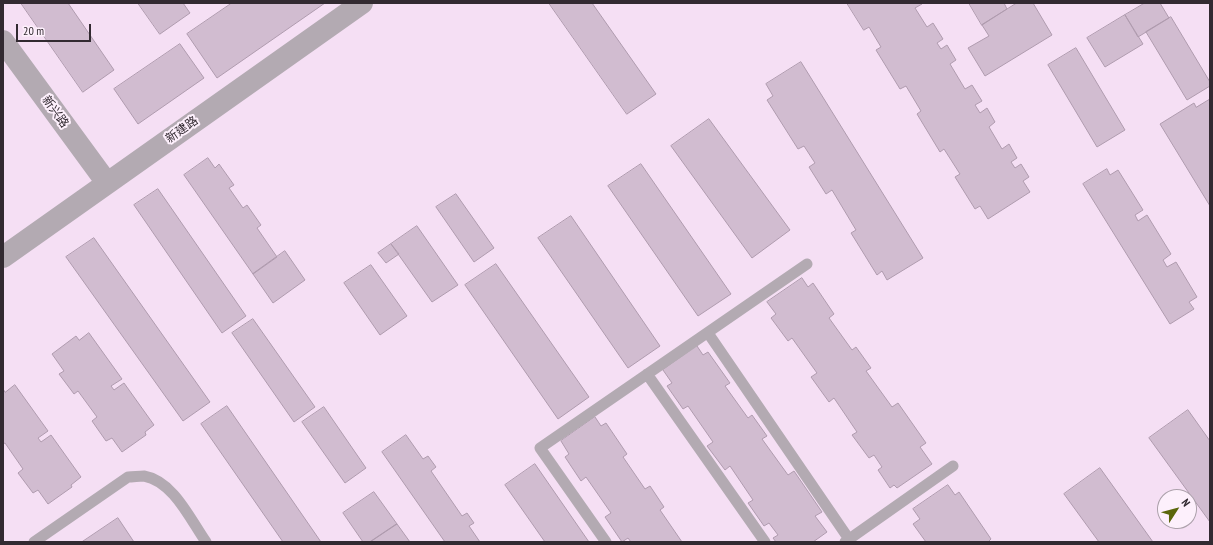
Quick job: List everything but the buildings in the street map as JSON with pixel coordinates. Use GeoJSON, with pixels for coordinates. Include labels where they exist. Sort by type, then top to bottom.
{"type":"FeatureCollection","features":[{"type":"Feature","properties":{"kind":"street","name":"新建路"},"geometry":{"type":"LineString","coordinates":[[3,257],[362,3]]}},
{"type":"Feature","properties":{"kind":"street","name":"新兴路"},"geometry":{"type":"LineString","coordinates":[[3,41],[107,183]]}},
{"type":"Feature","properties":{"kind":"lane"},"geometry":{"type":"LineString","coordinates":[[606,542],[540,448],[807,264]]}},
{"type":"Feature","properties":{"kind":"lane"},"geometry":{"type":"LineString","coordinates":[[708,333],[848,541],[953,466]]}},
{"type":"Feature","properties":{"kind":"lane"},"geometry":{"type":"LineString","coordinates":[[647,374],[765,542]]}},
{"type":"Feature","properties":{"kind":"lane"},"geometry":{"type":"LineString","coordinates":[[34,542],[128,477],[144,476],[162,483],[173,492],[206,542]]}}]}
